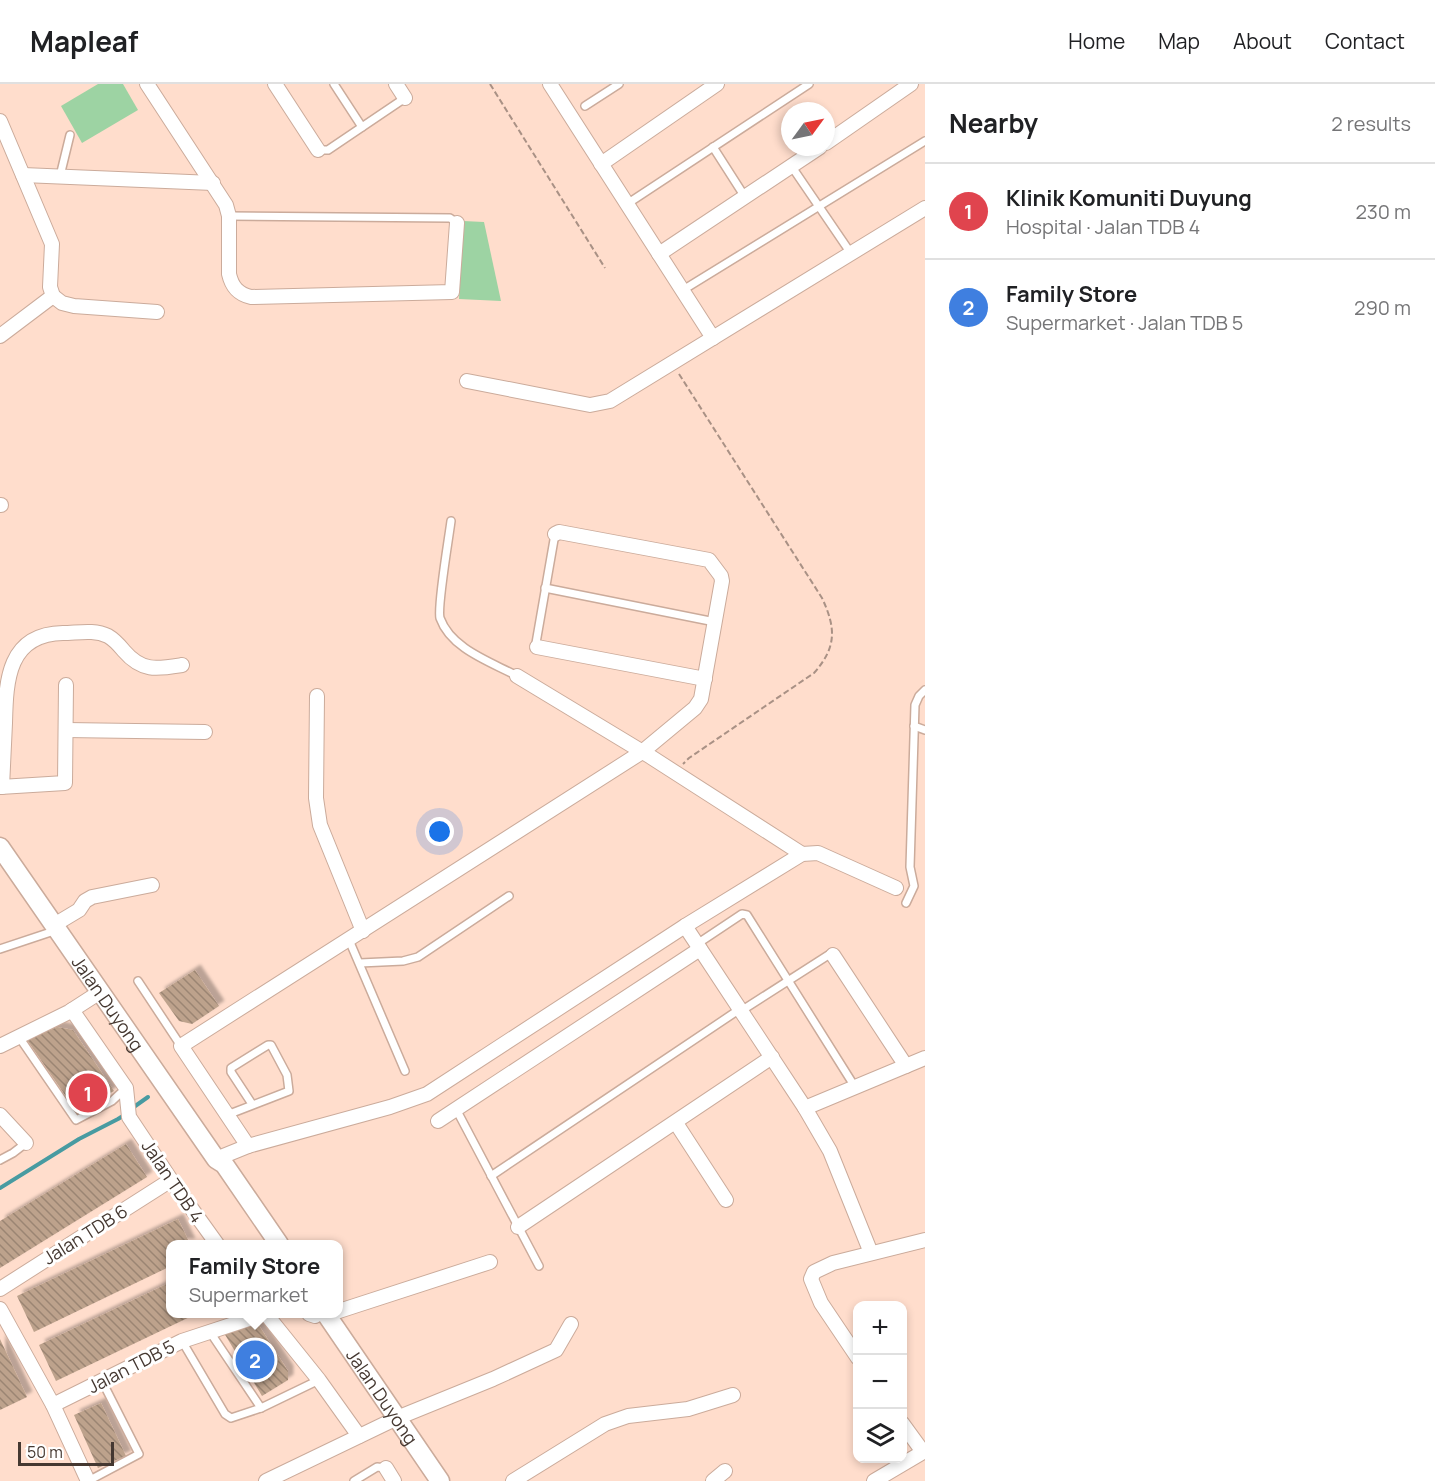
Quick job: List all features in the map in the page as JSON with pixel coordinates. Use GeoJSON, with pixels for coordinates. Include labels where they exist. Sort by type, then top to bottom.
{"type":"FeatureCollection","features":[{"type":"Feature","properties":{"kind":"main road","name":"Jalan Duyong"},"geometry":{"type":"LineString","coordinates":[[0,847],[216,1159],[224,1164],[276,1240]]}},
{"type":"Feature","properties":{"kind":"main road","name":"Jalan Duyong"},"geometry":{"type":"LineString","coordinates":[[216,1159],[214,1169],[263,1240]]}},
{"type":"Feature","properties":{"kind":"main road","name":"Jalan Duyong"},"geometry":{"type":"LineString","coordinates":[[326,1318],[392,1420],[427,1481]]}},
{"type":"Feature","properties":{"kind":"main road","name":"Jalan Duyong"},"geometry":{"type":"LineString","coordinates":[[392,1420],[440,1481]]}},
{"type":"Feature","properties":{"kind":"street"},"geometry":{"type":"LineString","coordinates":[[147,84],[226,205],[229,216],[229,274],[231,283],[243,295],[251,297],[452,292],[457,224]]}},
{"type":"Feature","properties":{"kind":"street"},"geometry":{"type":"LineString","coordinates":[[275,84],[318,150]]}},
{"type":"Feature","properties":{"kind":"street"},"geometry":{"type":"LineString","coordinates":[[396,84],[405,98]]}},
{"type":"Feature","properties":{"kind":"street"},"geometry":{"type":"LineString","coordinates":[[550,84],[714,338]]}},
{"type":"Feature","properties":{"kind":"street"},"geometry":{"type":"LineString","coordinates":[[601,164],[717,84]]}},
{"type":"Feature","properties":{"kind":"street"},"geometry":{"type":"LineString","coordinates":[[835,137],[911,84]]}},
{"type":"Feature","properties":{"kind":"street"},"geometry":{"type":"LineString","coordinates":[[0,121],[52,244],[50,287],[53,296],[62,303],[74,306],[157,312]]}},
{"type":"Feature","properties":{"kind":"street"},"geometry":{"type":"LineString","coordinates":[[659,254],[807,156]]}},
{"type":"Feature","properties":{"kind":"street"},"geometry":{"type":"LineString","coordinates":[[22,175],[213,183]]}},
{"type":"Feature","properties":{"kind":"street"},"geometry":{"type":"LineString","coordinates":[[467,381],[590,405],[610,401],[925,208]]}},
{"type":"Feature","properties":{"kind":"street"},"geometry":{"type":"LineString","coordinates":[[0,336],[53,296]]}},
{"type":"Feature","properties":{"kind":"street"},"geometry":{"type":"LineString","coordinates":[[248,1146],[182,1046],[646,755],[695,708],[701,699],[722,581],[709,560],[559,532],[555,534]]}},
{"type":"Feature","properties":{"kind":"street"},"geometry":{"type":"LineString","coordinates":[[66,685],[65,783],[1,787],[9,671],[18,653],[28,643],[39,636],[51,633],[98,632],[116,641],[134,661],[144,667],[159,669],[182,665]]}},
{"type":"Feature","properties":{"kind":"street"},"geometry":{"type":"LineString","coordinates":[[537,647],[705,679]]}},
{"type":"Feature","properties":{"kind":"street"},"geometry":{"type":"LineString","coordinates":[[517,676],[802,854]]}},
{"type":"Feature","properties":{"kind":"street"},"geometry":{"type":"LineString","coordinates":[[317,696],[316,798],[320,825],[363,931]]}},
{"type":"Feature","properties":{"kind":"street"},"geometry":{"type":"LineString","coordinates":[[66,730],[204,732]]}},
{"type":"Feature","properties":{"kind":"street"},"geometry":{"type":"LineString","coordinates":[[216,1159],[248,1146],[390,1107],[427,1094],[685,926],[802,854],[818,853],[896,888]]}},
{"type":"Feature","properties":{"kind":"street"},"geometry":{"type":"LineString","coordinates":[[56,928],[92,897],[152,885]]}},
{"type":"Feature","properties":{"kind":"street"},"geometry":{"type":"LineString","coordinates":[[685,926],[805,1108],[830,1151],[871,1253]]}},
{"type":"Feature","properties":{"kind":"street"},"geometry":{"type":"LineString","coordinates":[[438,1121],[699,947]]}},
{"type":"Feature","properties":{"kind":"street"},"geometry":{"type":"LineString","coordinates":[[833,955],[906,1066]]}},
{"type":"Feature","properties":{"kind":"street"},"geometry":{"type":"LineString","coordinates":[[0,1046],[72,1010],[100,992]]}},
{"type":"Feature","properties":{"kind":"street"},"geometry":{"type":"LineString","coordinates":[[72,1010],[126,1088]]}},
{"type":"Feature","properties":{"kind":"street"},"geometry":{"type":"LineString","coordinates":[[518,1227],[772,1057]]}},
{"type":"Feature","properties":{"kind":"street"},"geometry":{"type":"LineString","coordinates":[[805,1108],[925,1058]]}},
{"type":"Feature","properties":{"kind":"street","name":"Jalan TDB 4"},"geometry":{"type":"LineString","coordinates":[[126,1088],[129,1111],[171,1180],[213,1240]]}},
{"type":"Feature","properties":{"kind":"street"},"geometry":{"type":"LineString","coordinates":[[0,1114],[26,1143]]}},
{"type":"Feature","properties":{"kind":"street"},"geometry":{"type":"LineString","coordinates":[[676,1123],[726,1200]]}},
{"type":"Feature","properties":{"kind":"street","name":"Jalan TDB 6"},"geometry":{"type":"LineString","coordinates":[[0,1288],[171,1180]]}},
{"type":"Feature","properties":{"kind":"street"},"geometry":{"type":"LineString","coordinates":[[856,1355],[821,1303],[811,1279],[814,1272],[820,1267],[925,1240]]}},
{"type":"Feature","properties":{"kind":"street"},"geometry":{"type":"LineString","coordinates":[[343,1308],[490,1262]]}},
{"type":"Feature","properties":{"kind":"street"},"geometry":{"type":"LineString","coordinates":[[0,1309],[52,1405],[88,1481]]}},
{"type":"Feature","properties":{"kind":"street"},"geometry":{"type":"LineString","coordinates":[[210,1332],[227,1318]]}},
{"type":"Feature","properties":{"kind":"street","name":"Jalan TDB 5"},"geometry":{"type":"LineString","coordinates":[[52,1405],[182,1341],[253,1318]]}},
{"type":"Feature","properties":{"kind":"street"},"geometry":{"type":"LineString","coordinates":[[268,1318],[319,1380],[358,1436]]}},
{"type":"Feature","properties":{"kind":"street"},"geometry":{"type":"LineString","coordinates":[[266,1481],[392,1420],[493,1379],[556,1350],[571,1324]]}},
{"type":"Feature","properties":{"kind":"street"},"geometry":{"type":"LineString","coordinates":[[513,1481],[616,1419],[640,1414],[681,1411],[733,1395]]}},
{"type":"Feature","properties":{"kind":"street"},"geometry":{"type":"LineString","coordinates":[[873,1481],[924,1452],[907,1429]]}},
{"type":"Feature","properties":{"kind":"street"},"geometry":{"type":"LineString","coordinates":[[386,1468],[394,1481]]}},
{"type":"Feature","properties":{"kind":"street"},"geometry":{"type":"LineString","coordinates":[[713,1481],[726,1471]]}},
{"type":"Feature","properties":{"kind":"lane"},"geometry":{"type":"LineString","coordinates":[[334,84],[362,127]]}},
{"type":"Feature","properties":{"kind":"lane"},"geometry":{"type":"LineString","coordinates":[[585,106],[620,84]]}},
{"type":"Feature","properties":{"kind":"lane"},"geometry":{"type":"LineString","coordinates":[[627,204],[809,84]]}},
{"type":"Feature","properties":{"kind":"lane"},"geometry":{"type":"LineString","coordinates":[[318,150],[328,150],[405,98]]}},
{"type":"Feature","properties":{"kind":"lane"},"geometry":{"type":"LineString","coordinates":[[60,176],[70,135]]}},
{"type":"Feature","properties":{"kind":"lane"},"geometry":{"type":"LineString","coordinates":[[683,290],[925,141]]}},
{"type":"Feature","properties":{"kind":"lane"},"geometry":{"type":"LineString","coordinates":[[712,147],[746,197]]}},
{"type":"Feature","properties":{"kind":"lane"},"geometry":{"type":"LineString","coordinates":[[792,166],[850,252]]}},
{"type":"Feature","properties":{"kind":"lane"},"geometry":{"type":"LineString","coordinates":[[229,216],[450,218],[457,224]]}},
{"type":"Feature","properties":{"kind":"lane"},"geometry":{"type":"LineString","coordinates":[[451,521],[439,615],[451,634],[468,650],[517,676]]}},
{"type":"Feature","properties":{"kind":"lane"},"geometry":{"type":"LineString","coordinates":[[537,647],[555,534]]}},
{"type":"Feature","properties":{"kind":"lane"},"geometry":{"type":"LineString","coordinates":[[545,588],[715,622]]}},
{"type":"Feature","properties":{"kind":"lane"},"geometry":{"type":"LineString","coordinates":[[906,903],[914,886],[910,867],[916,701],[925,690]]}},
{"type":"Feature","properties":{"kind":"lane"},"geometry":{"type":"LineString","coordinates":[[914,726],[925,730]]}},
{"type":"Feature","properties":{"kind":"lane"},"geometry":{"type":"LineString","coordinates":[[360,963],[403,961],[418,957],[509,897]]}},
{"type":"Feature","properties":{"kind":"lane"},"geometry":{"type":"LineString","coordinates":[[699,947],[744,914],[855,1087]]}},
{"type":"Feature","properties":{"kind":"lane"},"geometry":{"type":"LineString","coordinates":[[0,949],[56,928]]}},
{"type":"Feature","properties":{"kind":"lane"},"geometry":{"type":"LineString","coordinates":[[349,940],[405,1071]]}},
{"type":"Feature","properties":{"kind":"lane"},"geometry":{"type":"LineString","coordinates":[[491,1176],[740,1010],[830,954],[833,955]]}},
{"type":"Feature","properties":{"kind":"lane"},"geometry":{"type":"LineString","coordinates":[[138,981],[182,1046]]}},
{"type":"Feature","properties":{"kind":"lane"},"geometry":{"type":"LineString","coordinates":[[19,1036],[76,1120],[112,1101],[126,1088]]}},
{"type":"Feature","properties":{"kind":"lane"},"geometry":{"type":"LineString","coordinates":[[227,1115],[289,1091],[287,1075],[274,1047],[268,1045],[231,1068],[231,1072],[252,1104]]}},
{"type":"Feature","properties":{"kind":"lane"},"geometry":{"type":"LineString","coordinates":[[456,1109],[538,1266]]}},
{"type":"Feature","properties":{"kind":"lane"},"geometry":{"type":"LineString","coordinates":[[0,1160],[13,1154],[26,1143]]}},
{"type":"Feature","properties":{"kind":"lane"},"geometry":{"type":"LineString","coordinates":[[210,1332],[261,1408]]}},
{"type":"Feature","properties":{"kind":"lane"},"geometry":{"type":"LineString","coordinates":[[182,1341],[225,1414],[231,1418],[261,1408],[319,1380]]}},
{"type":"Feature","properties":{"kind":"lane"},"geometry":{"type":"LineString","coordinates":[[88,1481],[139,1454],[102,1381]]}},
{"type":"Feature","properties":{"kind":"lane"},"geometry":{"type":"LineString","coordinates":[[354,1481],[377,1467],[386,1468]]}},
{"type":"Feature","properties":{"kind":"path"},"geometry":{"type":"LineString","coordinates":[[490,84],[605,268]]}},
{"type":"Feature","properties":{"kind":"path"},"geometry":{"type":"LineString","coordinates":[[669,366],[822,597],[831,626],[831,648],[823,663],[814,673],[670,770]]}},
{"type":"Feature","properties":{"kind":"green space"},"geometry":{"type":"Polygon","coordinates":[[[98,84],[123,84],[138,110],[82,143],[61,106],[98,84]]]}},
{"type":"Feature","properties":{"kind":"green space"},"geometry":{"type":"Polygon","coordinates":[[[463,221],[484,222],[501,301],[459,299],[463,221]]]}},
{"type":"Feature","properties":{"kind":"building"},"geometry":{"type":"Polygon","coordinates":[[[195,970],[219,1006],[192,1024],[179,1021],[159,993],[195,970]]]}},
{"type":"Feature","properties":{"kind":"building"},"geometry":{"type":"Polygon","coordinates":[[[57,1027],[73,1030],[114,1091],[76,1111],[27,1040],[57,1027]]]}},
{"type":"Feature","properties":{"kind":"building"},"geometry":{"type":"Polygon","coordinates":[[[126,1144],[147,1177],[0,1268],[0,1221],[126,1144]]]}},
{"type":"Feature","properties":{"kind":"building"},"geometry":{"type":"Polygon","coordinates":[[[178,1219],[188,1240],[166,1240],[166,1268],[34,1332],[17,1296],[178,1219]]]}},
{"type":"Feature","properties":{"kind":"building"},"geometry":{"type":"Polygon","coordinates":[[[166,1284],[166,1318],[188,1318],[56,1381],[39,1345],[166,1284]]]}},
{"type":"Feature","properties":{"kind":"building"},"geometry":{"type":"Polygon","coordinates":[[[241,1323],[258,1324],[288,1371],[288,1380],[262,1396],[224,1333],[241,1323]]]}},
{"type":"Feature","properties":{"kind":"building"},"geometry":{"type":"Polygon","coordinates":[[[0,1339],[27,1397],[0,1410],[0,1339]]]}},
{"type":"Feature","properties":{"kind":"building"},"geometry":{"type":"Polygon","coordinates":[[[101,1403],[126,1456],[98,1468],[74,1415],[101,1403]]]}},
{"type":"Feature","properties":{"kind":"waterway"},"geometry":{"type":"LineString","coordinates":[[131,1109],[148,1097]]}},
{"type":"Feature","properties":{"kind":"waterway"},"geometry":{"type":"LineString","coordinates":[[0,1188],[79,1139],[126,1114]]}},
{"type":"Feature","properties":{"kind":"place","name":"Klinik Komuniti Duyung"},"geometry":{"type":"Point","coordinates":[88,1093]}},
{"type":"Feature","properties":{"kind":"place","name":"Family Store"},"geometry":{"type":"Point","coordinates":[255,1360]}}]}
